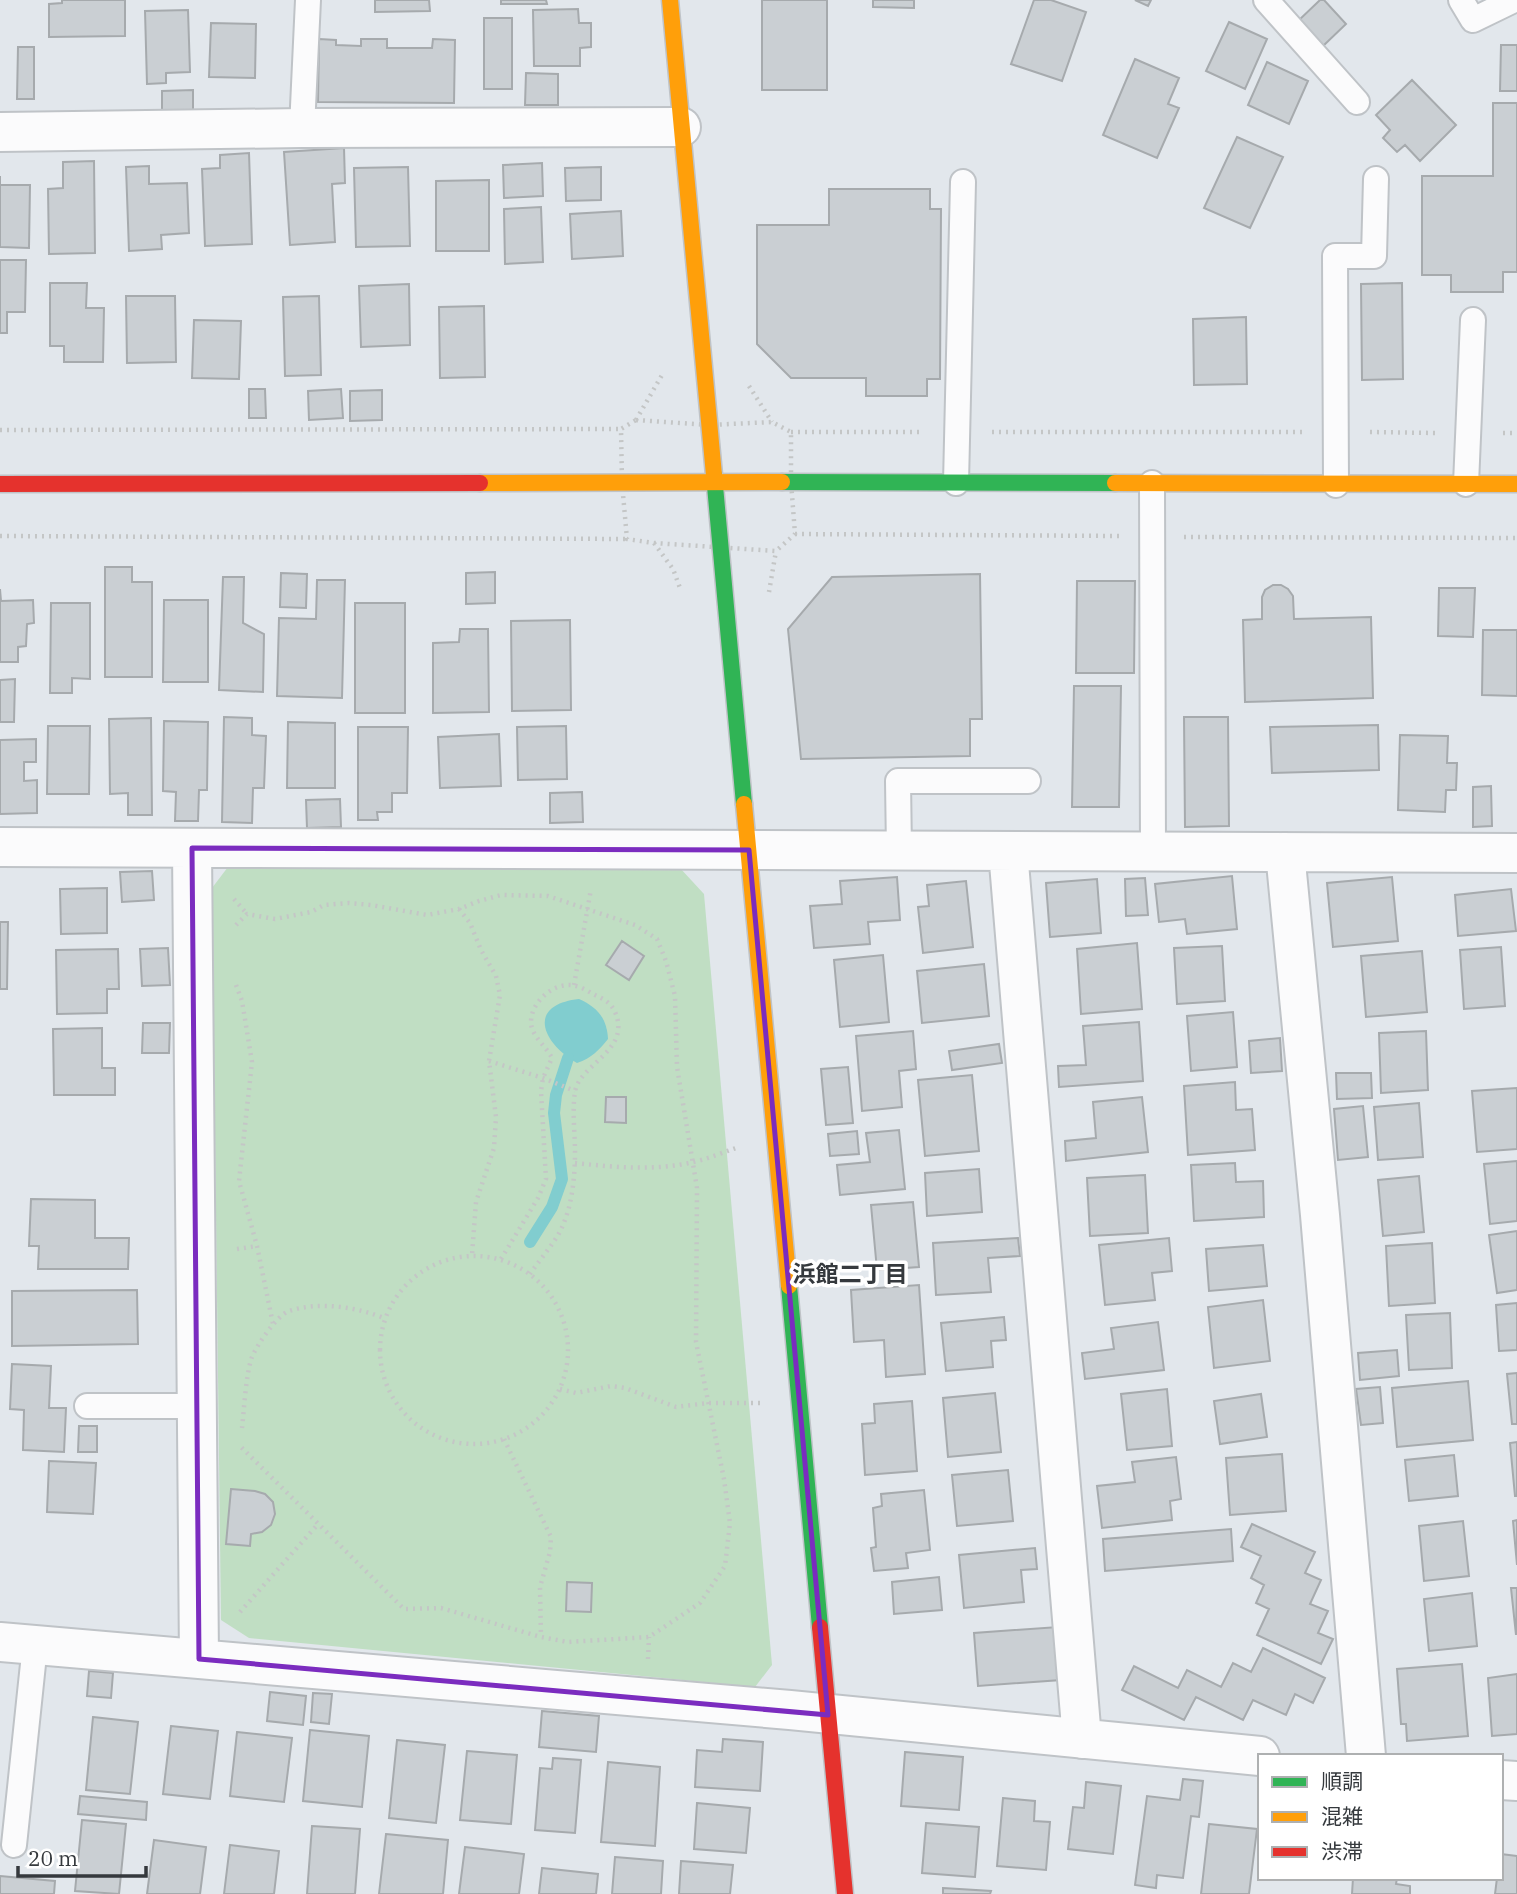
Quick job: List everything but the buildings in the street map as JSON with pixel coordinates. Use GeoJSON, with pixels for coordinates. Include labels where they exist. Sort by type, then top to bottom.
{"type":"FeatureCollection","features":[{"type":"Feature","properties":{"kind":"street"},"geometry":{"type":"LineString","coordinates":[[670,0],[845,1894]]}},
{"type":"Feature","properties":{"kind":"street"},"geometry":{"type":"LineString","coordinates":[[0,132],[681,127]]}},
{"type":"Feature","properties":{"kind":"street"},"geometry":{"type":"LineString","coordinates":[[0,484],[1517,484]]}},
{"type":"Feature","properties":{"kind":"street"},"geometry":{"type":"LineString","coordinates":[[0,847],[1517,853]]}},
{"type":"Feature","properties":{"kind":"street"},"geometry":{"type":"LineString","coordinates":[[192,849],[199,1659]]}},
{"type":"Feature","properties":{"kind":"street"},"geometry":{"type":"LineString","coordinates":[[1008,851],[1082,1739]]}},
{"type":"Feature","properties":{"kind":"street"},"geometry":{"type":"LineString","coordinates":[[1285,852],[1320,1215],[1366,1754]]}},
{"type":"Feature","properties":{"kind":"street"},"geometry":{"type":"LineString","coordinates":[[18,1643],[1258,1756]]}},
{"type":"Feature","properties":{"kind":"lane"},"geometry":{"type":"LineString","coordinates":[[302,128],[309,0]]}},
{"type":"Feature","properties":{"kind":"lane"},"geometry":{"type":"LineString","coordinates":[[1266,0],[1357,102]]}},
{"type":"Feature","properties":{"kind":"lane"},"geometry":{"type":"LineString","coordinates":[[1461,0],[1473,20],[1514,0]]}},
{"type":"Feature","properties":{"kind":"lane"},"geometry":{"type":"LineString","coordinates":[[1336,485],[1335,256],[1374,256],[1376,179]]}},
{"type":"Feature","properties":{"kind":"lane"},"geometry":{"type":"LineString","coordinates":[[956,483],[963,182]]}},
{"type":"Feature","properties":{"kind":"lane"},"geometry":{"type":"LineString","coordinates":[[1465,484],[1473,320]]}},
{"type":"Feature","properties":{"kind":"lane"},"geometry":{"type":"LineString","coordinates":[[1152,483],[1153,852]]}},
{"type":"Feature","properties":{"kind":"lane"},"geometry":{"type":"LineString","coordinates":[[899,851],[898,781],[1028,780]]}},
{"type":"Feature","properties":{"kind":"lane"},"geometry":{"type":"LineString","coordinates":[[87,1406],[196,1406]]}},
{"type":"Feature","properties":{"kind":"lane"},"geometry":{"type":"LineString","coordinates":[[14,1845],[18,1643]]}},
{"type":"Feature","properties":{"kind":"path"},"geometry":{"type":"LineString","coordinates":[[0,430],[621,429]]}},
{"type":"Feature","properties":{"kind":"path"},"geometry":{"type":"LineString","coordinates":[[792,432],[1517,433]]}},
{"type":"Feature","properties":{"kind":"path"},"geometry":{"type":"LineString","coordinates":[[0,536],[627,538]]}},
{"type":"Feature","properties":{"kind":"path"},"geometry":{"type":"LineString","coordinates":[[574,985],[597,850]]}},
{"type":"Feature","properties":{"kind":"path"},"geometry":{"type":"LineString","coordinates":[[232,931],[247,914],[275,919],[311,912],[324,905],[371,905],[428,915],[459,909],[501,895],[548,896],[635,925],[657,939],[675,996],[677,1067],[696,1188],[696,1342],[730,1523],[725,1566],[700,1603],[649,1637],[568,1642],[541,1637],[442,1608],[404,1609],[239,1445]]}},
{"type":"Feature","properties":{"kind":"path"},"geometry":{"type":"LineString","coordinates":[[459,909],[470,923],[496,976],[500,995],[489,1061],[496,1117],[494,1148],[476,1202],[472,1255]]}},
{"type":"Feature","properties":{"kind":"path"},"geometry":{"type":"LineString","coordinates":[[233,978],[242,1001],[252,1062],[239,1181],[260,1258],[273,1324]]}},
{"type":"Feature","properties":{"kind":"path"},"geometry":{"type":"LineString","coordinates":[[501,1259],[538,1198],[546,1179],[541,1091],[543,1078],[552,1058],[547,1047],[536,1037],[531,1021],[538,1003],[554,988],[574,985],[608,1002],[615,1013],[618,1031],[599,1062],[582,1075],[575,1091],[572,1197],[559,1233],[530,1274]]}},
{"type":"Feature","properties":{"kind":"path"},"geometry":{"type":"LineString","coordinates":[[489,1061],[575,1091]]}},
{"type":"Feature","properties":{"kind":"path"},"geometry":{"type":"LineString","coordinates":[[575,1163],[628,1169],[657,1168],[691,1163],[737,1148]]}},
{"type":"Feature","properties":{"kind":"path"},"geometry":{"type":"LineString","coordinates":[[472,1255],[501,1259],[530,1274],[549,1291],[561,1313],[568,1338],[567,1364],[560,1388],[546,1410],[527,1428],[504,1439],[481,1444],[458,1443],[436,1436],[415,1424],[399,1407],[388,1387],[381,1364],[381,1341],[386,1319],[403,1289],[428,1267],[472,1255]]}},
{"type":"Feature","properties":{"kind":"path"},"geometry":{"type":"LineString","coordinates":[[241,1433],[252,1357],[273,1324],[287,1312],[316,1307],[366,1310],[386,1319]]}},
{"type":"Feature","properties":{"kind":"path"},"geometry":{"type":"LineString","coordinates":[[560,1388],[576,1394],[611,1386],[625,1388],[676,1407],[708,1403],[761,1403]]}},
{"type":"Feature","properties":{"kind":"path"},"geometry":{"type":"LineString","coordinates":[[504,1439],[551,1537],[551,1552],[540,1587],[541,1637]]}},
{"type":"Feature","properties":{"kind":"path"},"geometry":{"type":"LineString","coordinates":[[199,1659],[318,1524]]}},
{"type":"Feature","properties":{"kind":"highlighted area"},"geometry":{"type":"Polygon","coordinates":[[[192,848],[749,850],[828,1715],[199,1659],[192,848]]]}},
{"type":"Feature","properties":{"kind":"green space"},"geometry":{"type":"Polygon","coordinates":[[[231,863],[680,868],[704,894],[772,1665],[755,1687],[249,1638],[221,1620],[212,888],[231,863]]]}},
{"type":"Feature","properties":{"kind":"water"},"geometry":{"type":"Polygon","coordinates":[[[579,999],[600,1014],[606,1025],[608,1039],[595,1053],[577,1063],[555,1046],[545,1026],[551,1009],[579,999]]]}},
{"type":"Feature","properties":{"kind":"waterway"},"geometry":{"type":"LineString","coordinates":[[530,1242],[552,1207],[562,1179],[554,1113],[556,1095],[568,1058]]}},
{"type":"Feature","properties":{"kind":"traffic: fast"},"geometry":{"type":"LineString","coordinates":[[714,475],[744,804]]}},
{"type":"Feature","properties":{"kind":"traffic: fast"},"geometry":{"type":"LineString","coordinates":[[782,482],[1115,483]]}},
{"type":"Feature","properties":{"kind":"traffic: fast"},"geometry":{"type":"LineString","coordinates":[[789,1286],[820,1627]]}},
{"type":"Feature","properties":{"kind":"traffic: slow"},"geometry":{"type":"LineString","coordinates":[[670,0],[714,475]]}},
{"type":"Feature","properties":{"kind":"traffic: slow"},"geometry":{"type":"LineString","coordinates":[[480,483],[782,482]]}},
{"type":"Feature","properties":{"kind":"traffic: slow"},"geometry":{"type":"LineString","coordinates":[[1115,483],[1517,484]]}},
{"type":"Feature","properties":{"kind":"traffic: slow"},"geometry":{"type":"LineString","coordinates":[[744,804],[789,1286]]}},
{"type":"Feature","properties":{"kind":"traffic: jam"},"geometry":{"type":"LineString","coordinates":[[0,484],[480,483]]}},
{"type":"Feature","properties":{"kind":"traffic: jam"},"geometry":{"type":"LineString","coordinates":[[820,1627],[845,1894]]}},
{"type":"Feature","properties":{"kind":"district","name":"浜館二丁目"},"geometry":{"type":"Point","coordinates":[850,1273]}}]}
